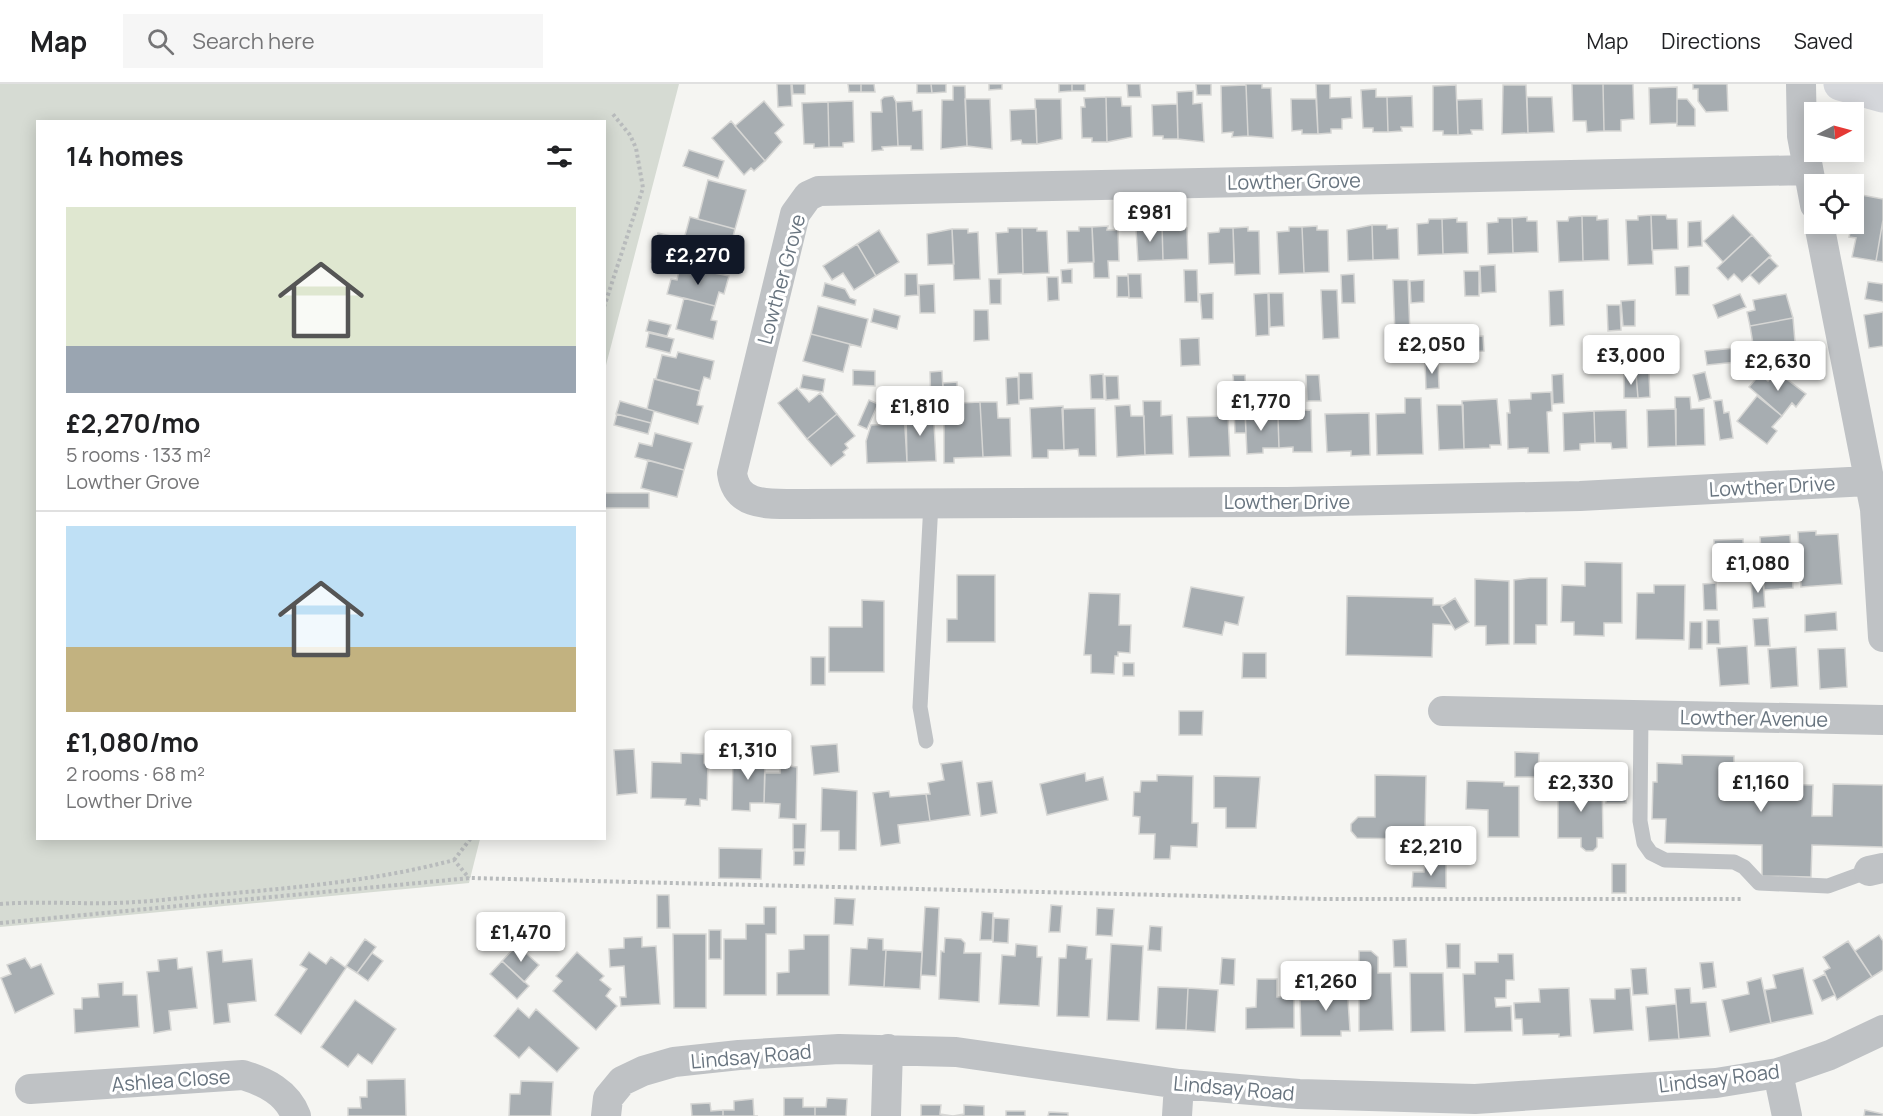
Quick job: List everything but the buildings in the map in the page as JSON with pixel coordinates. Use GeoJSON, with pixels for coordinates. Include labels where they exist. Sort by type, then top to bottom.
{"type":"FeatureCollection","features":[{"type":"Feature","properties":{"kind":"main road"},"geometry":{"type":"LineString","coordinates":[[1840,84],[1883,96]]}},
{"type":"Feature","properties":{"kind":"street"},"geometry":{"type":"LineString","coordinates":[[1801,84],[1802,136],[1809,174]]}},
{"type":"Feature","properties":{"kind":"street","name":"Lowther Grove"},"geometry":{"type":"LineString","coordinates":[[734,463],[795,214],[808,196],[819,191],[1808,170]]}},
{"type":"Feature","properties":{"kind":"street"},"geometry":{"type":"LineString","coordinates":[[1821,234],[1876,520],[1883,637]]}},
{"type":"Feature","properties":{"kind":"street","name":"Lowther Drive"},"geometry":{"type":"LineString","coordinates":[[734,463],[733,483],[745,498],[754,502],[1287,502],[1569,496],[1868,481]]}},
{"type":"Feature","properties":{"kind":"street","name":"Lowther Avenue"},"geometry":{"type":"LineString","coordinates":[[1443,711],[1883,720]]}},
{"type":"Feature","properties":{"kind":"street","name":"Lindsay Road"},"geometry":{"type":"LineString","coordinates":[[606,1116],[608,1098],[622,1081],[643,1071],[674,1062],[750,1054],[888,1049],[956,1052],[1179,1084],[1299,1094],[1475,1099],[1716,1083],[1778,1073],[1830,1055],[1883,1030]]}},
{"type":"Feature","properties":{"kind":"street"},"geometry":{"type":"LineString","coordinates":[[886,1116],[888,1049]]}},
{"type":"Feature","properties":{"kind":"street"},"geometry":{"type":"LineString","coordinates":[[1778,1073],[1787,1116]]}},
{"type":"Feature","properties":{"kind":"street","name":"Ashlea Close"},"geometry":{"type":"LineString","coordinates":[[30,1089],[243,1075],[263,1081],[280,1093],[296,1116]]}},
{"type":"Feature","properties":{"kind":"street"},"geometry":{"type":"LineString","coordinates":[[1177,1116],[1179,1084]]}},
{"type":"Feature","properties":{"kind":"lane"},"geometry":{"type":"LineString","coordinates":[[926,741],[920,707],[931,503]]}},
{"type":"Feature","properties":{"kind":"lane"},"geometry":{"type":"LineString","coordinates":[[1633,715],[1640,821],[1644,843],[1651,853],[1665,860],[1734,861],[1744,867],[1759,883],[1828,886],[1876,869]]}},
{"type":"Feature","properties":{"kind":"path"},"geometry":{"type":"LineString","coordinates":[[606,301],[643,188],[636,148],[630,135],[612,113]]}},
{"type":"Feature","properties":{"kind":"path"},"geometry":{"type":"LineString","coordinates":[[0,904],[39,901],[115,903],[364,879],[420,870],[454,860],[469,840]]}},
{"type":"Feature","properties":{"kind":"path"},"geometry":{"type":"LineString","coordinates":[[454,860],[470,878]]}},
{"type":"Feature","properties":{"kind":"path"},"geometry":{"type":"LineString","coordinates":[[0,923],[470,878],[1325,899],[1752,900]]}},
{"type":"Feature","properties":{"kind":"shaded area"},"geometry":{"type":"Polygon","coordinates":[[[0,84],[679,84],[606,365],[606,120],[36,120],[36,840],[480,840],[469,883],[0,927],[0,84]]]}}]}
